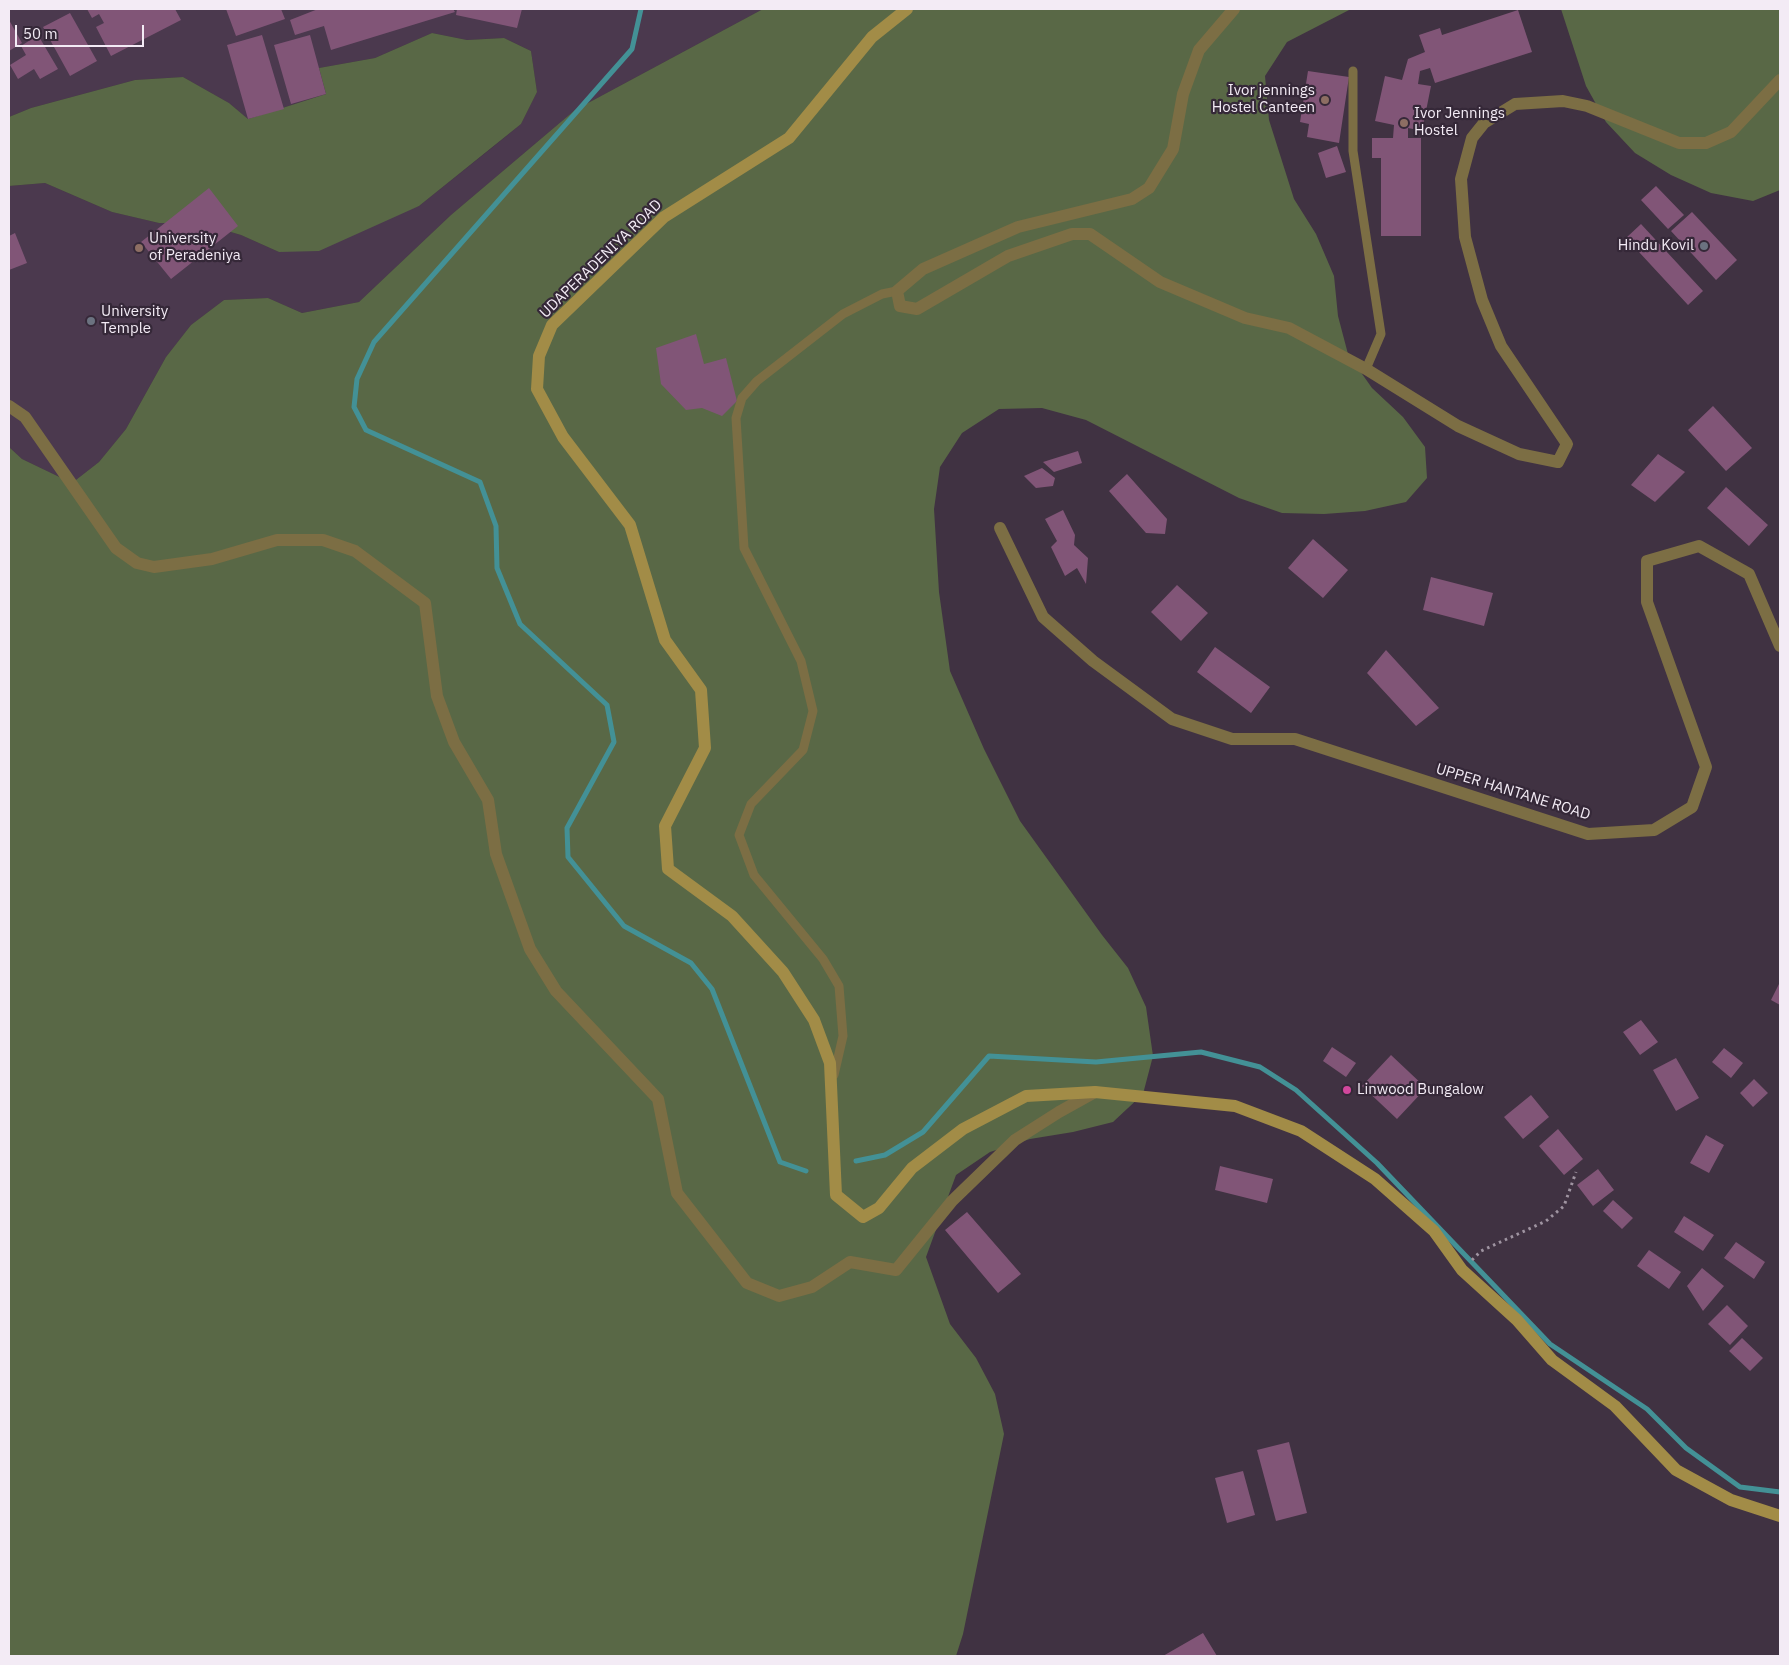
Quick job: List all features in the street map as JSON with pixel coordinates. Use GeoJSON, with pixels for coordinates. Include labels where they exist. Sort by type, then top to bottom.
{"type":"FeatureCollection","features":[{"type":"Feature","properties":{"kind":"street","name":"UDAPERADENIYA ROAD"},"geometry":{"type":"LineString","coordinates":[[907,9],[872,37],[789,138],[664,217],[552,325],[539,356],[537,389],[563,437],[630,524],[665,640],[700,690],[705,748],[665,826],[668,869],[732,916],[783,972],[814,1020],[830,1063],[836,1195],[863,1216],[879,1208],[912,1168],[963,1129],[1026,1096],[1095,1092],[1234,1106],[1301,1131],[1375,1179],[1434,1231],[1462,1270],[1517,1320],[1552,1360],[1615,1406],[1676,1470],[1731,1500],[1780,1516]]}},
{"type":"Feature","properties":{"kind":"street"},"geometry":{"type":"LineString","coordinates":[[1234,9],[1198,50],[1182,94],[1173,149],[1149,188],[1132,199],[1018,227],[923,269],[897,291],[900,306],[917,309],[1008,256],[1072,234],[1090,234],[1160,282],[1245,318],[1289,328],[1366,369],[1458,426],[1519,454],[1558,462],[1567,444],[1501,346],[1482,300],[1465,238],[1461,179],[1472,138],[1484,123],[1515,104],[1563,101],[1587,106],[1679,143],[1706,143],[1731,132],[1780,80]]}},
{"type":"Feature","properties":{"kind":"street"},"geometry":{"type":"LineString","coordinates":[[9,406],[25,417],[116,548],[137,563],[154,567],[212,559],[277,540],[323,540],[355,551],[424,603],[437,696],[454,742],[488,800],[496,854],[530,949],[556,991],[658,1099],[677,1193],[747,1283],[779,1296],[812,1287],[850,1262],[896,1270],[952,1201],[1015,1140],[1095,1092]]}},
{"type":"Feature","properties":{"kind":"street","name":"UPPER HANTANE ROAD"},"geometry":{"type":"LineString","coordinates":[[1000,528],[1044,616],[1094,661],[1172,719],[1232,739],[1295,739],[1588,834],[1654,830],[1692,808],[1706,767],[1647,602],[1647,561],[1699,546],[1749,574],[1780,646]]}},
{"type":"Feature","properties":{"kind":"lane"},"geometry":{"type":"LineString","coordinates":[[1353,71],[1353,151],[1381,334],[1366,369]]}},
{"type":"Feature","properties":{"kind":"lane"},"geometry":{"type":"LineString","coordinates":[[831,1089],[843,1036],[839,986],[823,959],[754,875],[738,835],[751,804],[803,750],[813,711],[801,661],[744,548],[736,418],[742,398],[757,381],[843,314],[882,294],[897,291]]}},
{"type":"Feature","properties":{"kind":"path"},"geometry":{"type":"LineString","coordinates":[[1482,1251],[1546,1221],[1564,1206],[1576,1172]]}},
{"type":"Feature","properties":{"kind":"shaded area","name":"University of Peradeniya"},"geometry":{"type":"Polygon","coordinates":[[[9,9],[763,9],[575,110],[451,215],[359,302],[302,313],[268,298],[224,300],[191,325],[166,357],[126,429],[99,462],[72,483],[22,459],[9,447],[9,186],[45,183],[112,212],[159,223],[200,223],[241,235],[279,252],[419,206],[521,124],[537,92],[531,51],[504,38],[467,40],[432,33],[375,58],[319,68],[326,94],[248,119],[229,103],[183,77],[135,80],[31,108],[9,117],[9,9]]]}},
{"type":"Feature","properties":{"kind":"green space"},"geometry":{"type":"Polygon","coordinates":[[[763,9],[1351,9],[1287,42],[1265,76],[1269,120],[1294,199],[1316,234],[1334,276],[1338,316],[1348,354],[1372,388],[1403,417],[1425,447],[1427,478],[1406,502],[1365,511],[1324,514],[1282,513],[1239,498],[1086,420],[1042,408],[999,409],[962,433],[940,467],[934,509],[939,592],[950,671],[984,749],[1020,821],[1128,968],[1146,1007],[1153,1056],[1143,1094],[1113,1122],[1073,1132],[1030,1139],[990,1152],[956,1175],[926,1257],[950,1324],[976,1358],[995,1394],[1004,1434],[963,1634],[956,1656],[9,1656],[9,447],[22,459],[72,483],[99,462],[126,429],[166,357],[191,325],[224,300],[268,298],[302,313],[359,302],[451,215],[575,110],[763,9]]]}},
{"type":"Feature","properties":{"kind":"green space"},"geometry":{"type":"Polygon","coordinates":[[[1561,9],[1780,9],[1780,190],[1753,201],[1711,193],[1671,175],[1635,153],[1606,122],[1586,86],[1561,9]]]}},
{"type":"Feature","properties":{"kind":"green space"},"geometry":{"type":"Polygon","coordinates":[[[432,33],[467,40],[504,38],[531,51],[537,92],[521,124],[419,206],[319,251],[279,252],[241,235],[200,223],[159,223],[112,212],[45,183],[9,186],[9,117],[31,108],[135,80],[183,77],[229,103],[248,119],[326,94],[319,68],[375,58],[432,33]]]}},
{"type":"Feature","properties":{"kind":"building"},"geometry":{"type":"Polygon","coordinates":[[[87,9],[175,9],[181,20],[111,56],[96,27],[104,23],[99,14],[92,18],[87,9]]]}},
{"type":"Feature","properties":{"kind":"building"},"geometry":{"type":"Polygon","coordinates":[[[226,9],[281,9],[285,19],[236,36],[226,9]]]}},
{"type":"Feature","properties":{"kind":"building"},"geometry":{"type":"Polygon","coordinates":[[[318,9],[453,9],[455,12],[331,50],[324,26],[295,35],[290,20],[318,9]]]}},
{"type":"Feature","properties":{"kind":"building"},"geometry":{"type":"Polygon","coordinates":[[[457,9],[522,9],[517,28],[456,15],[457,9]]]}},
{"type":"Feature","properties":{"kind":"building","name":"Ivor Jennings Hostel"},"geometry":{"type":"Polygon","coordinates":[[[1518,10],[1532,52],[1435,83],[1430,68],[1420,71],[1418,84],[1431,86],[1422,131],[1408,128],[1408,138],[1421,138],[1421,236],[1381,236],[1381,158],[1372,158],[1372,138],[1393,138],[1394,125],[1375,121],[1385,76],[1402,80],[1408,59],[1425,52],[1419,35],[1440,28],[1442,35],[1518,10]]]}},
{"type":"Feature","properties":{"kind":"building"},"geometry":{"type":"Polygon","coordinates":[[[70,13],[97,61],[70,76],[43,27],[70,13]]]}},
{"type":"Feature","properties":{"kind":"building"},"geometry":{"type":"Polygon","coordinates":[[[9,20],[22,43],[9,51],[9,20]]]}},
{"type":"Feature","properties":{"kind":"building"},"geometry":{"type":"Polygon","coordinates":[[[38,35],[58,69],[40,79],[34,69],[18,79],[10,65],[26,55],[21,46],[38,35]]]}},
{"type":"Feature","properties":{"kind":"building"},"geometry":{"type":"Polygon","coordinates":[[[262,35],[284,109],[248,119],[227,45],[262,35]]]}},
{"type":"Feature","properties":{"kind":"building"},"geometry":{"type":"Polygon","coordinates":[[[310,35],[326,94],[291,104],[274,45],[310,35]]]}},
{"type":"Feature","properties":{"kind":"building","name":"Ivor jennings Hostel Canteen"},"geometry":{"type":"Polygon","coordinates":[[[1308,71],[1349,77],[1339,143],[1307,137],[1309,124],[1300,122],[1308,71]]]}},
{"type":"Feature","properties":{"kind":"building","name":"Ivor jennings Hostel Canteen"},"geometry":{"type":"Polygon","coordinates":[[[1337,146],[1346,172],[1326,178],[1318,153],[1337,146]]]}},
{"type":"Feature","properties":{"kind":"building","name":"Hindu Kovil"},"geometry":{"type":"Polygon","coordinates":[[[1656,186],[1684,215],[1668,229],[1641,200],[1656,186]]]}},
{"type":"Feature","properties":{"kind":"building"},"geometry":{"type":"Polygon","coordinates":[[[209,188],[238,226],[171,279],[141,242],[209,188]]]}},
{"type":"Feature","properties":{"kind":"building","name":"Hindu Kovil"},"geometry":{"type":"Polygon","coordinates":[[[1692,212],[1737,260],[1716,280],[1671,231],[1692,212]]]}},
{"type":"Feature","properties":{"kind":"building","name":"Hindu Kovil"},"geometry":{"type":"Polygon","coordinates":[[[1641,224],[1703,291],[1688,305],[1626,238],[1641,224]]]}},
{"type":"Feature","properties":{"kind":"building"},"geometry":{"type":"Polygon","coordinates":[[[15,233],[27,263],[9,270],[9,236],[15,233]]]}},
{"type":"Feature","properties":{"kind":"building"},"geometry":{"type":"Polygon","coordinates":[[[696,334],[704,364],[726,358],[737,401],[722,416],[702,408],[686,410],[661,384],[656,348],[696,334]]]}},
{"type":"Feature","properties":{"kind":"building"},"geometry":{"type":"Polygon","coordinates":[[[1713,406],[1752,448],[1726,471],[1688,430],[1713,406]]]}},
{"type":"Feature","properties":{"kind":"building"},"geometry":{"type":"Polygon","coordinates":[[[1078,451],[1082,463],[1054,472],[1043,462],[1078,451]]]}},
{"type":"Feature","properties":{"kind":"building"},"geometry":{"type":"Polygon","coordinates":[[[1658,454],[1685,472],[1655,502],[1631,485],[1658,454]]]}},
{"type":"Feature","properties":{"kind":"building"},"geometry":{"type":"Polygon","coordinates":[[[1042,468],[1055,478],[1053,486],[1036,488],[1024,476],[1042,468]]]}},
{"type":"Feature","properties":{"kind":"building"},"geometry":{"type":"Polygon","coordinates":[[[1127,474],[1167,519],[1165,534],[1146,533],[1109,491],[1127,474]]]}},
{"type":"Feature","properties":{"kind":"building"},"geometry":{"type":"Polygon","coordinates":[[[1726,487],[1768,525],[1749,546],[1707,508],[1726,487]]]}},
{"type":"Feature","properties":{"kind":"building"},"geometry":{"type":"Polygon","coordinates":[[[1063,510],[1075,535],[1074,545],[1088,558],[1086,584],[1077,568],[1065,576],[1051,547],[1057,541],[1045,519],[1063,510]]]}},
{"type":"Feature","properties":{"kind":"building"},"geometry":{"type":"Polygon","coordinates":[[[1313,539],[1348,570],[1323,598],[1288,568],[1313,539]]]}},
{"type":"Feature","properties":{"kind":"building"},"geometry":{"type":"Polygon","coordinates":[[[1431,577],[1493,593],[1484,626],[1423,610],[1431,577]]]}},
{"type":"Feature","properties":{"kind":"building"},"geometry":{"type":"Polygon","coordinates":[[[1177,585],[1208,613],[1181,641],[1151,612],[1177,585]]]}},
{"type":"Feature","properties":{"kind":"building"},"geometry":{"type":"Polygon","coordinates":[[[1215,647],[1270,687],[1251,713],[1197,672],[1215,647]]]}},
{"type":"Feature","properties":{"kind":"building"},"geometry":{"type":"Polygon","coordinates":[[[1386,650],[1439,708],[1416,726],[1367,673],[1386,650]]]}},
{"type":"Feature","properties":{"kind":"building"},"geometry":{"type":"Polygon","coordinates":[[[1780,982],[1780,1005],[1771,1000],[1780,982]]]}},
{"type":"Feature","properties":{"kind":"building"},"geometry":{"type":"Polygon","coordinates":[[[1641,1020],[1658,1042],[1640,1055],[1623,1032],[1641,1020]]]}},
{"type":"Feature","properties":{"kind":"building"},"geometry":{"type":"Polygon","coordinates":[[[1332,1047],[1356,1063],[1346,1077],[1323,1061],[1332,1047]]]}},
{"type":"Feature","properties":{"kind":"building"},"geometry":{"type":"Polygon","coordinates":[[[1724,1048],[1743,1063],[1731,1078],[1712,1062],[1724,1048]]]}},
{"type":"Feature","properties":{"kind":"building"},"geometry":{"type":"Polygon","coordinates":[[[1391,1055],[1426,1088],[1397,1119],[1362,1086],[1391,1055]]]}},
{"type":"Feature","properties":{"kind":"building"},"geometry":{"type":"Polygon","coordinates":[[[1676,1058],[1699,1098],[1676,1111],[1653,1070],[1676,1058]]]}},
{"type":"Feature","properties":{"kind":"building"},"geometry":{"type":"Polygon","coordinates":[[[1754,1079],[1768,1093],[1753,1107],[1740,1093],[1754,1079]]]}},
{"type":"Feature","properties":{"kind":"building"},"geometry":{"type":"Polygon","coordinates":[[[1531,1095],[1549,1117],[1523,1139],[1504,1117],[1531,1095]]]}},
{"type":"Feature","properties":{"kind":"building"},"geometry":{"type":"Polygon","coordinates":[[[1558,1129],[1583,1159],[1564,1175],[1539,1146],[1558,1129]]]}},
{"type":"Feature","properties":{"kind":"building"},"geometry":{"type":"Polygon","coordinates":[[[1706,1135],[1724,1145],[1709,1173],[1690,1163],[1706,1135]]]}},
{"type":"Feature","properties":{"kind":"building"},"geometry":{"type":"Polygon","coordinates":[[[1220,1166],[1273,1179],[1267,1203],[1215,1190],[1220,1166]]]}},
{"type":"Feature","properties":{"kind":"building"},"geometry":{"type":"Polygon","coordinates":[[[1598,1169],[1614,1190],[1593,1206],[1577,1185],[1598,1169]]]}},
{"type":"Feature","properties":{"kind":"building"},"geometry":{"type":"Polygon","coordinates":[[[1613,1200],[1633,1218],[1622,1229],[1603,1211],[1613,1200]]]}},
{"type":"Feature","properties":{"kind":"building"},"geometry":{"type":"Polygon","coordinates":[[[967,1212],[1021,1274],[998,1293],[945,1230],[967,1212]]]}},
{"type":"Feature","properties":{"kind":"building"},"geometry":{"type":"Polygon","coordinates":[[[1684,1216],[1714,1235],[1703,1251],[1674,1232],[1684,1216]]]}},
{"type":"Feature","properties":{"kind":"building"},"geometry":{"type":"Polygon","coordinates":[[[1736,1242],[1765,1262],[1754,1279],[1724,1258],[1736,1242]]]}},
{"type":"Feature","properties":{"kind":"building"},"geometry":{"type":"Polygon","coordinates":[[[1649,1250],[1681,1272],[1669,1289],[1637,1266],[1649,1250]]]}},
{"type":"Feature","properties":{"kind":"building"},"geometry":{"type":"Polygon","coordinates":[[[1702,1268],[1724,1286],[1703,1311],[1687,1286],[1702,1268]]]}},
{"type":"Feature","properties":{"kind":"building"},"geometry":{"type":"Polygon","coordinates":[[[1727,1305],[1748,1326],[1730,1345],[1708,1324],[1727,1305]]]}},
{"type":"Feature","properties":{"kind":"building"},"geometry":{"type":"Polygon","coordinates":[[[1742,1338],[1763,1358],[1750,1371],[1729,1351],[1742,1338]]]}},
{"type":"Feature","properties":{"kind":"building"},"geometry":{"type":"Polygon","coordinates":[[[1289,1442],[1307,1513],[1276,1521],[1257,1450],[1289,1442]]]}},
{"type":"Feature","properties":{"kind":"building"},"geometry":{"type":"Polygon","coordinates":[[[1243,1471],[1255,1515],[1227,1523],[1215,1478],[1243,1471]]]}},
{"type":"Feature","properties":{"kind":"building"},"geometry":{"type":"Polygon","coordinates":[[[1203,1633],[1217,1656],[1163,1656],[1203,1633]]]}},
{"type":"Feature","properties":{"kind":"waterway"},"geometry":{"type":"LineString","coordinates":[[641,9],[632,49],[374,342],[357,379],[354,407],[366,430],[480,482],[496,526],[497,568],[520,624],[607,705],[614,742],[567,828],[568,857],[624,926],[691,963],[712,989],[780,1162],[806,1171]]}},
{"type":"Feature","properties":{"kind":"waterway"},"geometry":{"type":"LineString","coordinates":[[856,1161],[885,1155],[923,1132],[989,1056],[1096,1062],[1201,1052],[1260,1067],[1296,1090],[1377,1163],[1550,1344],[1647,1409],[1686,1448],[1740,1487],[1780,1492]]}},
{"type":"Feature","properties":{"kind":"place","name":"Ivor jennings Hostel Canteen"},"geometry":{"type":"Point","coordinates":[1325,100]}},
{"type":"Feature","properties":{"kind":"place","name":"Ivor Jennings Hostel"},"geometry":{"type":"Point","coordinates":[1404,123]}},
{"type":"Feature","properties":{"kind":"place","name":"Hindu Kovil"},"geometry":{"type":"Point","coordinates":[1704,246]}},
{"type":"Feature","properties":{"kind":"place","name":"University of Peradeniya"},"geometry":{"type":"Point","coordinates":[139,248]}},
{"type":"Feature","properties":{"kind":"place","name":"University Temple"},"geometry":{"type":"Point","coordinates":[91,321]}},
{"type":"Feature","properties":{"kind":"place","name":"Linwood Bungalow"},"geometry":{"type":"Point","coordinates":[1347,1090]}}]}
